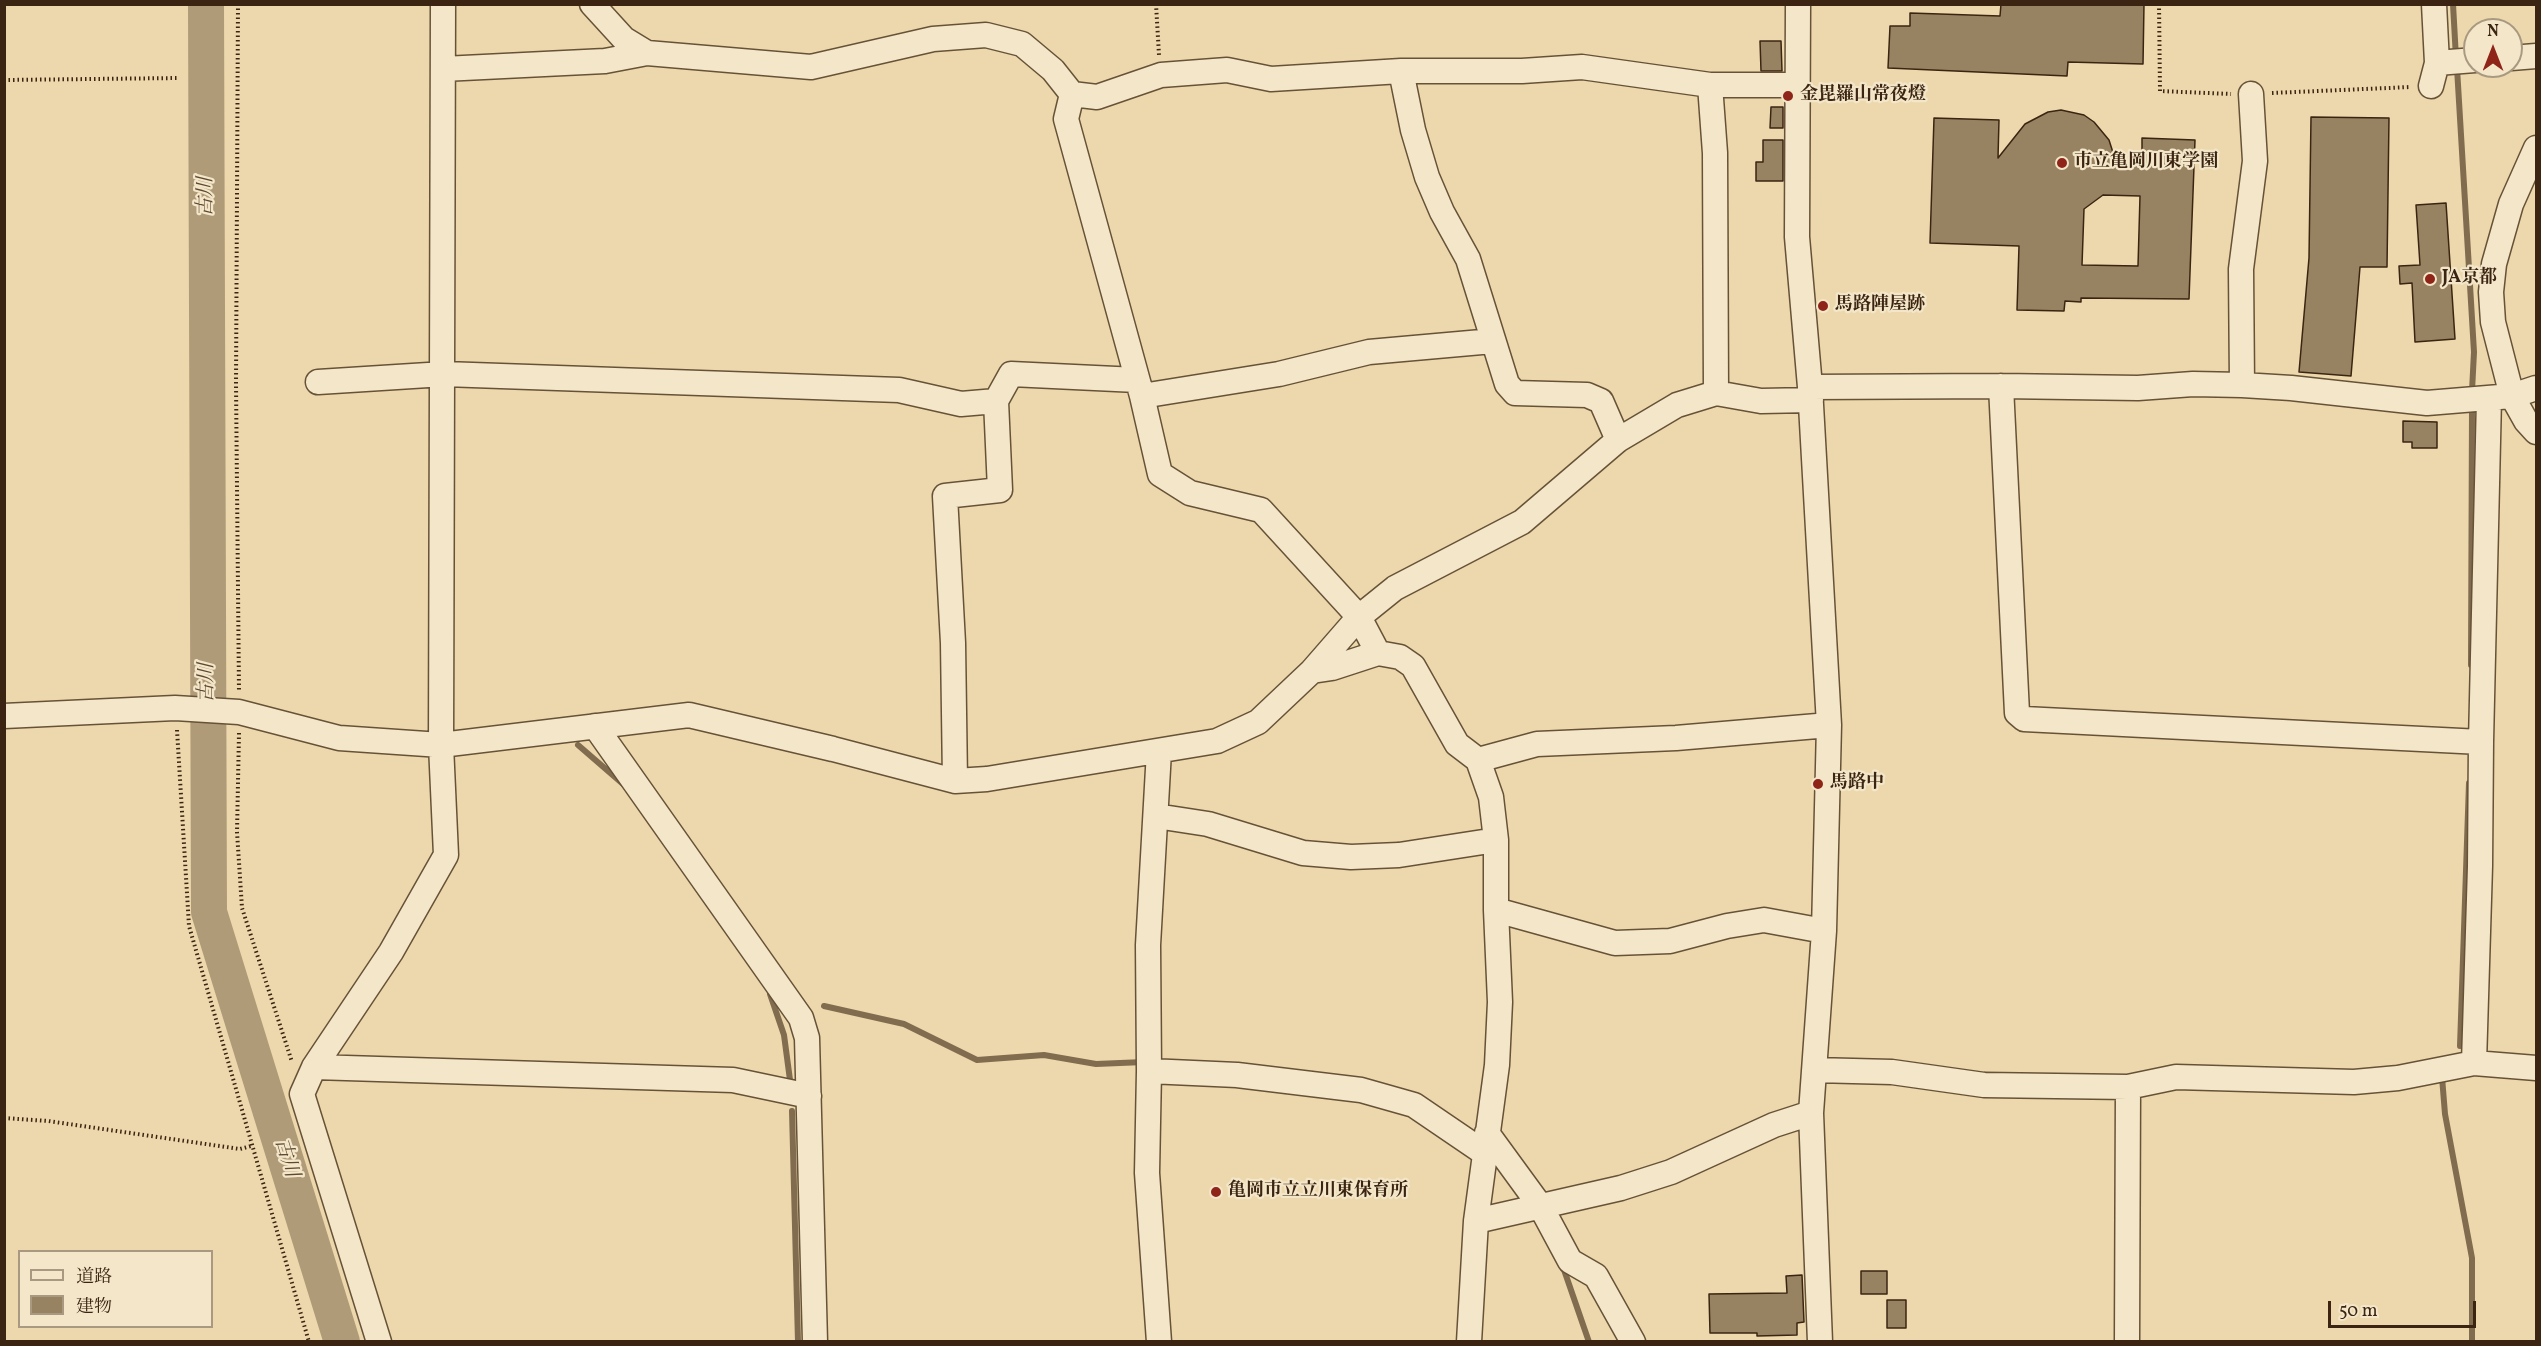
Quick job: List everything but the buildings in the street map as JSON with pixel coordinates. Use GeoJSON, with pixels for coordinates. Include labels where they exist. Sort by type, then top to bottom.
{"type":"FeatureCollection","features":[{"type":"Feature","properties":{"kind":"street"},"geometry":{"type":"LineString","coordinates":[[379,1341],[303,1094],[314,1067],[392,952],[446,855],[441,745],[444,374],[443,4]]}},
{"type":"Feature","properties":{"kind":"street"},"geometry":{"type":"LineString","coordinates":[[592,4],[624,39],[647,53]]}},
{"type":"Feature","properties":{"kind":"street"},"geometry":{"type":"LineString","coordinates":[[1798,4],[1797,237],[1810,394],[1829,725],[1824,931],[1811,1113],[1821,1341]]}},
{"type":"Feature","properties":{"kind":"street"},"geometry":{"type":"LineString","coordinates":[[2431,86],[2437,63],[2434,4]]}},
{"type":"Feature","properties":{"kind":"street"},"geometry":{"type":"LineString","coordinates":[[443,69],[605,61],[647,53],[811,67],[933,39],[986,35],[1022,45],[1053,70],[1072,94],[1097,97],[1161,75],[1227,70],[1271,79],[1401,71],[1522,71],[1582,67],[1710,85],[1798,85]]}},
{"type":"Feature","properties":{"kind":"street"},"geometry":{"type":"LineString","coordinates":[[2437,63],[2463,61]]}},
{"type":"Feature","properties":{"kind":"street"},"geometry":{"type":"LineString","coordinates":[[1401,71],[1413,130],[1428,177],[1442,212],[1468,259],[1487,315],[1492,341],[1508,384],[1515,393],[1587,395],[1601,400],[1618,440]]}},
{"type":"Feature","properties":{"kind":"street"},"geometry":{"type":"LineString","coordinates":[[1710,85],[1715,153],[1716,393]]}},
{"type":"Feature","properties":{"kind":"street"},"geometry":{"type":"LineString","coordinates":[[1072,94],[1066,119],[1160,474],[1190,493],[1261,510],[1359,617],[1378,653]]}},
{"type":"Feature","properties":{"kind":"street"},"geometry":{"type":"LineString","coordinates":[[2242,385],[2241,269],[2254,161],[2251,94]]}},
{"type":"Feature","properties":{"kind":"street"},"geometry":{"type":"LineString","coordinates":[[2474,1063],[2480,866],[2473,742],[2501,397],[2493,322],[2492,283],[2494,264],[2511,204],[2536,148]]}},
{"type":"Feature","properties":{"kind":"street"},"geometry":{"type":"LineString","coordinates":[[955,781],[953,643],[945,496],[999,490],[996,401],[1011,374],[1139,388],[1280,374],[1369,352],[1492,341]]}},
{"type":"Feature","properties":{"kind":"street"},"geometry":{"type":"LineString","coordinates":[[318,382],[444,374],[899,390],[961,404],[996,401]]}},
{"type":"Feature","properties":{"kind":"street"},"geometry":{"type":"LineString","coordinates":[[4,716],[179,708],[232,711],[339,738],[441,745],[688,716],[833,749],[955,781],[987,779],[1217,741],[1258,722],[1312,671],[1359,617],[1395,588],[1522,522],[1618,440],[1677,405],[1716,393],[1761,400],[1810,394],[2001,386],[2138,388],[2193,384],[2291,388],[2427,404],[2501,397],[2536,388]]}},
{"type":"Feature","properties":{"kind":"street"},"geometry":{"type":"LineString","coordinates":[[2001,386],[2017,713],[2024,719],[2473,742]]}},
{"type":"Feature","properties":{"kind":"street"},"geometry":{"type":"LineString","coordinates":[[2501,397],[2536,432]]}},
{"type":"Feature","properties":{"kind":"street"},"geometry":{"type":"LineString","coordinates":[[1312,671],[1332,668],[1378,653],[1400,657],[1413,666],[1457,744],[1478,760],[1491,797],[1496,840],[1500,1002],[1497,1065],[1476,1221],[1469,1341]]}},
{"type":"Feature","properties":{"kind":"street"},"geometry":{"type":"LineString","coordinates":[[1478,760],[1537,744],[1676,738],[1829,725]]}},
{"type":"Feature","properties":{"kind":"street"},"geometry":{"type":"LineString","coordinates":[[595,726],[801,1018],[807,1038],[815,1341]]}},
{"type":"Feature","properties":{"kind":"street"},"geometry":{"type":"LineString","coordinates":[[1159,751],[1148,945],[1147,1173],[1159,1341]]}},
{"type":"Feature","properties":{"kind":"street"},"geometry":{"type":"LineString","coordinates":[[1156,816],[1208,824],[1303,854],[1351,857],[1400,855],[1496,840]]}},
{"type":"Feature","properties":{"kind":"street"},"geometry":{"type":"LineString","coordinates":[[1496,910],[1615,943],[1670,941],[1727,926],[1764,920],[1824,931]]}},
{"type":"Feature","properties":{"kind":"street"},"geometry":{"type":"LineString","coordinates":[[1814,1070],[1892,1072],[1984,1085],[2128,1087],[2176,1077],[2354,1082],[2398,1078],[2474,1063],[2536,1068]]}},
{"type":"Feature","properties":{"kind":"street"},"geometry":{"type":"LineString","coordinates":[[314,1067],[733,1080],[809,1096]]}},
{"type":"Feature","properties":{"kind":"street"},"geometry":{"type":"LineString","coordinates":[[1149,1071],[1237,1076],[1361,1090],[1414,1105],[1487,1144],[1541,1207],[1570,1261],[1596,1276],[1633,1341]]}},
{"type":"Feature","properties":{"kind":"street"},"geometry":{"type":"LineString","coordinates":[[2127,1341],[2128,1087]]}},
{"type":"Feature","properties":{"kind":"street"},"geometry":{"type":"LineString","coordinates":[[1476,1221],[1622,1188],[1671,1172],[1774,1125],[1811,1113]]}},
{"type":"Feature","properties":{"kind":"path"},"geometry":{"type":"LineString","coordinates":[[238,4],[232,711],[237,832],[242,908],[303,1094]]}},
{"type":"Feature","properties":{"kind":"path"},"geometry":{"type":"LineString","coordinates":[[1156,4],[1161,75]]}},
{"type":"Feature","properties":{"kind":"path"},"geometry":{"type":"LineString","coordinates":[[4,80],[179,78]]}},
{"type":"Feature","properties":{"kind":"path"},"geometry":{"type":"LineString","coordinates":[[179,708],[189,926],[309,1341]]}},
{"type":"Feature","properties":{"kind":"path"},"geometry":{"type":"LineString","coordinates":[[4,1118],[48,1121],[240,1149],[251,1146]]}},
{"type":"Feature","properties":{"kind":"waterway","name":"古川"},"geometry":{"type":"LineString","coordinates":[[206,4],[209,912],[342,1342]]}},
{"type":"Feature","properties":{"kind":"waterway"},"geometry":{"type":"LineString","coordinates":[[2453,4],[2456,58]]}},
{"type":"Feature","properties":{"kind":"waterway"},"geometry":{"type":"LineString","coordinates":[[2457,68],[2474,352],[2472,391]]}},
{"type":"Feature","properties":{"kind":"waterway"},"geometry":{"type":"LineString","coordinates":[[2471,665],[2472,410]]}},
{"type":"Feature","properties":{"kind":"waterway"},"geometry":{"type":"LineString","coordinates":[[578,745],[623,784]]}},
{"type":"Feature","properties":{"kind":"waterway"},"geometry":{"type":"LineString","coordinates":[[2460,1046],[2469,783]]}},
{"type":"Feature","properties":{"kind":"waterway"},"geometry":{"type":"LineString","coordinates":[[770,994],[784,1035],[790,1080]]}},
{"type":"Feature","properties":{"kind":"waterway"},"geometry":{"type":"LineString","coordinates":[[824,1006],[904,1024],[977,1060],[1044,1055],[1096,1064],[1144,1062]]}},
{"type":"Feature","properties":{"kind":"waterway"},"geometry":{"type":"LineString","coordinates":[[2442,1077],[2445,1114],[2472,1258],[2472,1342]]}},
{"type":"Feature","properties":{"kind":"waterway"},"geometry":{"type":"LineString","coordinates":[[792,1111],[798,1342]]}},
{"type":"Feature","properties":{"kind":"waterway"},"geometry":{"type":"LineString","coordinates":[[1562,1264],[1589,1342]]}},
{"type":"Feature","properties":{"kind":"place","name":"金毘羅山常夜燈"},"geometry":{"type":"Point","coordinates":[1788,96]}},
{"type":"Feature","properties":{"kind":"place","name":"市立亀岡川東学園"},"geometry":{"type":"Point","coordinates":[2062,163]}},
{"type":"Feature","properties":{"kind":"place","name":"JA京都"},"geometry":{"type":"Point","coordinates":[2430,279]}},
{"type":"Feature","properties":{"kind":"place","name":"馬路陣屋跡"},"geometry":{"type":"Point","coordinates":[1823,306]}},
{"type":"Feature","properties":{"kind":"place","name":"馬路中"},"geometry":{"type":"Point","coordinates":[1818,784]}},
{"type":"Feature","properties":{"kind":"place","name":"亀岡市立立川東保育所"},"geometry":{"type":"Point","coordinates":[1216,1192]}}]}
